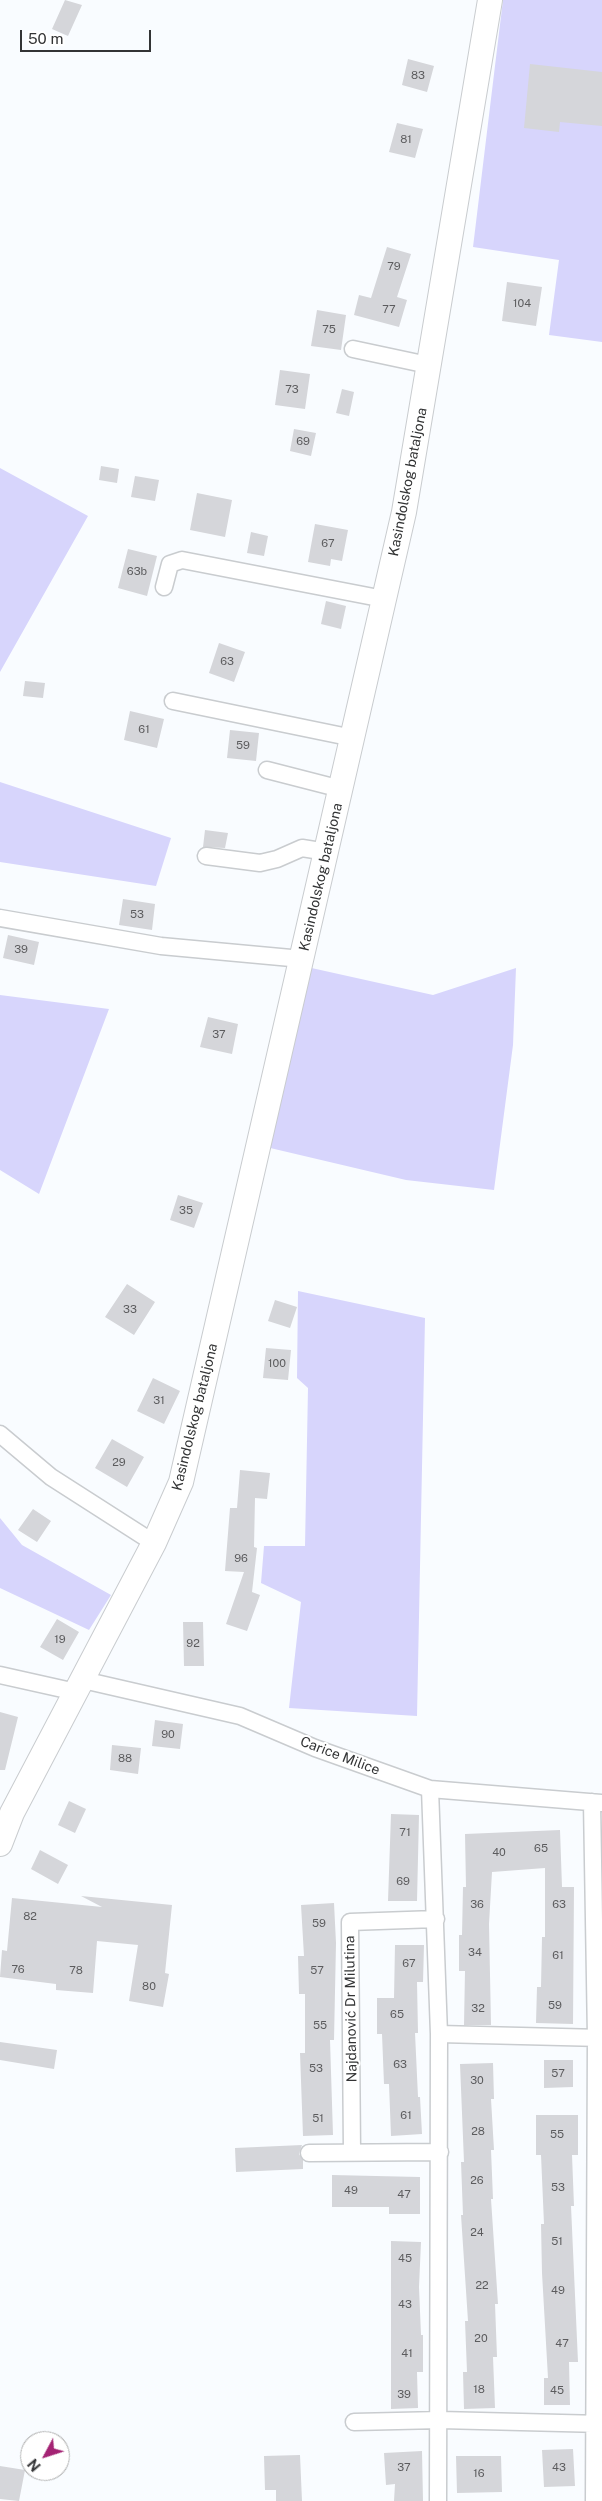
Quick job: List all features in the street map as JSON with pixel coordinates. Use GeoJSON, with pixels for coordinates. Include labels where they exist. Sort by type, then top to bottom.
{"type":"FeatureCollection","features":[{"type":"Feature","properties":{"kind":"street","name":"Kasindolskog bataljona"},"geometry":{"type":"LineString","coordinates":[[0,1844],[6,1813],[80,1686],[154,1542],[181,1482],[404,512],[490,0]]}},
{"type":"Feature","properties":{"kind":"street"},"geometry":{"type":"LineString","coordinates":[[353,349],[428,366]]}},
{"type":"Feature","properties":{"kind":"street"},"geometry":{"type":"LineString","coordinates":[[164,587],[170,564],[182,560],[384,599]]}},
{"type":"Feature","properties":{"kind":"street"},"geometry":{"type":"LineString","coordinates":[[173,701],[353,738]]}},
{"type":"Feature","properties":{"kind":"street"},"geometry":{"type":"LineString","coordinates":[[267,770],[341,789]]}},
{"type":"Feature","properties":{"kind":"street"},"geometry":{"type":"LineString","coordinates":[[206,856],[260,863],[277,859],[302,848],[327,852]]}},
{"type":"Feature","properties":{"kind":"street","name":"Kasindolskog bataljona"},"geometry":{"type":"LineString","coordinates":[[0,918],[161,946],[302,959]]}},
{"type":"Feature","properties":{"kind":"street"},"geometry":{"type":"LineString","coordinates":[[0,1434],[51,1477],[154,1542]]}},
{"type":"Feature","properties":{"kind":"street","name":"Carice Milice"},"geometry":{"type":"LineString","coordinates":[[0,1675],[80,1686],[240,1716],[315,1748],[430,1789],[597,1802]]}},
{"type":"Feature","properties":{"kind":"street"},"geometry":{"type":"LineString","coordinates":[[430,1789],[439,2034],[440,2420],[438,2501]]}},
{"type":"Feature","properties":{"kind":"street"},"geometry":{"type":"LineString","coordinates":[[594,2501],[598,2424],[599,2038],[597,1802]]}},
{"type":"Feature","properties":{"kind":"street","name":"Najdanović Dr Milutina"},"geometry":{"type":"LineString","coordinates":[[352,2152],[350,1922],[436,1919]]}},
{"type":"Feature","properties":{"kind":"street"},"geometry":{"type":"LineString","coordinates":[[439,2034],[599,2038]]}},
{"type":"Feature","properties":{"kind":"street"},"geometry":{"type":"LineString","coordinates":[[309,2153],[440,2152]]}},
{"type":"Feature","properties":{"kind":"street"},"geometry":{"type":"LineString","coordinates":[[354,2422],[440,2420],[598,2424]]}},
{"type":"Feature","properties":{"kind":"shaded area"},"geometry":{"type":"Polygon","coordinates":[[[503,0],[602,0],[602,342],[549,335],[559,260],[473,247],[503,0]]]}},
{"type":"Feature","properties":{"kind":"shaded area"},"geometry":{"type":"Polygon","coordinates":[[[0,468],[88,516],[0,672],[0,468]]]}},
{"type":"Feature","properties":{"kind":"shaded area"},"geometry":{"type":"Polygon","coordinates":[[[0,782],[171,838],[156,886],[0,862],[0,782]]]}},
{"type":"Feature","properties":{"kind":"shaded area"},"geometry":{"type":"Polygon","coordinates":[[[307,967],[433,995],[516,968],[513,1045],[494,1190],[406,1180],[266,1147],[307,967]]]}},
{"type":"Feature","properties":{"kind":"shaded area"},"geometry":{"type":"Polygon","coordinates":[[[0,995],[109,1009],[39,1194],[0,1170],[0,995]]]}},
{"type":"Feature","properties":{"kind":"shaded area"},"geometry":{"type":"Polygon","coordinates":[[[298,1291],[425,1318],[417,1716],[289,1708],[301,1602],[261,1583],[264,1546],[305,1546],[308,1388],[297,1378],[298,1291]]]}},
{"type":"Feature","properties":{"kind":"shaded area"},"geometry":{"type":"Polygon","coordinates":[[[0,1518],[22,1545],[111,1595],[89,1630],[0,1588],[0,1518]]]}},
{"type":"Feature","properties":{"kind":"building"},"geometry":{"type":"Polygon","coordinates":[[[65,0],[82,5],[68,36],[52,29],[65,0]]]}},
{"type":"Feature","properties":{"kind":"building"},"geometry":{"type":"Polygon","coordinates":[[[408,59],[434,66],[427,92],[402,85],[408,59]]]}},
{"type":"Feature","properties":{"kind":"building"},"geometry":{"type":"Polygon","coordinates":[[[530,64],[602,72],[602,126],[560,122],[559,132],[524,128],[530,64]]]}},
{"type":"Feature","properties":{"kind":"building"},"geometry":{"type":"Polygon","coordinates":[[[397,123],[423,129],[415,158],[389,152],[397,123]]]}},
{"type":"Feature","properties":{"kind":"building"},"geometry":{"type":"Polygon","coordinates":[[[387,247],[411,254],[397,297],[407,300],[399,327],[354,315],[359,295],[371,298],[387,247]]]}},
{"type":"Feature","properties":{"kind":"building"},"geometry":{"type":"Polygon","coordinates":[[[507,282],[542,287],[536,326],[502,321],[507,282]]]}},
{"type":"Feature","properties":{"kind":"building"},"geometry":{"type":"Polygon","coordinates":[[[317,310],[346,315],[341,350],[311,346],[317,310]]]}},
{"type":"Feature","properties":{"kind":"building"},"geometry":{"type":"Polygon","coordinates":[[[280,370],[310,374],[305,409],[275,405],[280,370]]]}},
{"type":"Feature","properties":{"kind":"building"},"geometry":{"type":"Polygon","coordinates":[[[342,389],[354,392],[349,416],[336,413],[342,389]]]}},
{"type":"Feature","properties":{"kind":"building"},"geometry":{"type":"Polygon","coordinates":[[[294,429],[316,433],[311,456],[290,451],[294,429]]]}},
{"type":"Feature","properties":{"kind":"building"},"geometry":{"type":"Polygon","coordinates":[[[101,466],[119,469],[117,483],[99,480],[101,466]]]}},
{"type":"Feature","properties":{"kind":"building"},"geometry":{"type":"Polygon","coordinates":[[[135,476],[159,480],[155,501],[131,497],[135,476]]]}},
{"type":"Feature","properties":{"kind":"building"},"geometry":{"type":"Polygon","coordinates":[[[197,493],[232,500],[225,537],[190,530],[197,493]]]}},
{"type":"Feature","properties":{"kind":"building"},"geometry":{"type":"Polygon","coordinates":[[[315,524],[348,530],[342,561],[331,559],[330,566],[308,562],[315,524]]]}},
{"type":"Feature","properties":{"kind":"building"},"geometry":{"type":"Polygon","coordinates":[[[251,532],[268,536],[264,556],[247,553],[251,532]]]}},
{"type":"Feature","properties":{"kind":"building"},"geometry":{"type":"Polygon","coordinates":[[[128,549],[157,556],[147,596],[118,588],[128,549]]]}},
{"type":"Feature","properties":{"kind":"building"},"geometry":{"type":"Polygon","coordinates":[[[326,601],[346,606],[341,629],[321,624],[326,601]]]}},
{"type":"Feature","properties":{"kind":"building"},"geometry":{"type":"Polygon","coordinates":[[[219,643],[245,652],[234,682],[209,673],[219,643]]]}},
{"type":"Feature","properties":{"kind":"building"},"geometry":{"type":"Polygon","coordinates":[[[25,681],[45,683],[43,698],[23,696],[25,681]]]}},
{"type":"Feature","properties":{"kind":"building"},"geometry":{"type":"Polygon","coordinates":[[[130,711],[164,719],[157,748],[124,740],[130,711]]]}},
{"type":"Feature","properties":{"kind":"building"},"geometry":{"type":"Polygon","coordinates":[[[230,730],[259,733],[256,761],[227,758],[230,730]]]}},
{"type":"Feature","properties":{"kind":"building"},"geometry":{"type":"Polygon","coordinates":[[[205,830],[228,833],[225,848],[203,847],[205,830]]]}},
{"type":"Feature","properties":{"kind":"building"},"geometry":{"type":"Polygon","coordinates":[[[123,899],[155,904],[152,930],[119,925],[123,899]]]}},
{"type":"Feature","properties":{"kind":"building"},"geometry":{"type":"Polygon","coordinates":[[[8,935],[39,942],[34,965],[3,958],[8,935]]]}},
{"type":"Feature","properties":{"kind":"building"},"geometry":{"type":"Polygon","coordinates":[[[208,1017],[238,1024],[232,1054],[200,1047],[208,1017]]]}},
{"type":"Feature","properties":{"kind":"building"},"geometry":{"type":"Polygon","coordinates":[[[178,1195],[203,1203],[194,1228],[170,1220],[178,1195]]]}},
{"type":"Feature","properties":{"kind":"building"},"geometry":{"type":"Polygon","coordinates":[[[127,1284],[155,1302],[134,1335],[105,1317],[127,1284]]]}},
{"type":"Feature","properties":{"kind":"building"},"geometry":{"type":"Polygon","coordinates":[[[275,1300],[297,1307],[290,1328],[268,1321],[275,1300]]]}},
{"type":"Feature","properties":{"kind":"building"},"geometry":{"type":"Polygon","coordinates":[[[266,1348],[291,1350],[288,1380],[263,1378],[266,1348]]]}},
{"type":"Feature","properties":{"kind":"building"},"geometry":{"type":"Polygon","coordinates":[[[153,1378],[180,1391],[164,1424],[137,1411],[153,1378]]]}},
{"type":"Feature","properties":{"kind":"building"},"geometry":{"type":"Polygon","coordinates":[[[112,1439],[144,1457],[127,1487],[95,1468],[112,1439]]]}},
{"type":"Feature","properties":{"kind":"building"},"geometry":{"type":"Polygon","coordinates":[[[240,1470],[270,1473],[267,1499],[255,1498],[254,1547],[257,1548],[252,1592],[260,1595],[247,1631],[226,1624],[244,1572],[225,1571],[230,1508],[237,1508],[240,1470]]]}},
{"type":"Feature","properties":{"kind":"building"},"geometry":{"type":"Polygon","coordinates":[[[33,1509],[51,1521],[37,1542],[18,1530],[33,1509]]]}},
{"type":"Feature","properties":{"kind":"building"},"geometry":{"type":"Polygon","coordinates":[[[57,1619],[79,1632],[63,1660],[40,1647],[57,1619]]]}},
{"type":"Feature","properties":{"kind":"building"},"geometry":{"type":"Polygon","coordinates":[[[183,1622],[203,1622],[204,1666],[184,1666],[183,1622]]]}},
{"type":"Feature","properties":{"kind":"building"},"geometry":{"type":"Polygon","coordinates":[[[0,1712],[18,1717],[5,1770],[0,1770],[0,1712]]]}},
{"type":"Feature","properties":{"kind":"building"},"geometry":{"type":"Polygon","coordinates":[[[155,1720],[183,1724],[180,1749],[152,1746],[155,1720]]]}},
{"type":"Feature","properties":{"kind":"building"},"geometry":{"type":"Polygon","coordinates":[[[112,1745],[141,1748],[138,1774],[110,1770],[112,1745]]]}},
{"type":"Feature","properties":{"kind":"building"},"geometry":{"type":"Polygon","coordinates":[[[69,1801],[86,1809],[75,1833],[58,1825],[69,1801]]]}},
{"type":"Feature","properties":{"kind":"building"},"geometry":{"type":"Polygon","coordinates":[[[391,1814],[419,1815],[417,1901],[388,1901],[391,1814]]]}},
{"type":"Feature","properties":{"kind":"building"},"geometry":{"type":"Polygon","coordinates":[[[560,1830],[562,1887],[574,1887],[573,2024],[536,2023],[537,1987],[541,1987],[542,1937],[545,1937],[545,1868],[492,1872],[489,1924],[491,2025],[464,2025],[465,1971],[459,1971],[459,1935],[462,1935],[463,1887],[466,1887],[465,1834],[560,1830]]]}},
{"type":"Feature","properties":{"kind":"building"},"geometry":{"type":"Polygon","coordinates":[[[40,1850],[68,1865],[58,1884],[31,1869],[40,1850]]]}},
{"type":"Feature","properties":{"kind":"building"},"geometry":{"type":"Polygon","coordinates":[[[81,1896],[172,1905],[165,1973],[169,1974],[163,2007],[129,2001],[138,1945],[97,1941],[93,1993],[56,1990],[56,1984],[0,1977],[2,1950],[7,1951],[12,1898],[102,1907],[81,1896]]]}},
{"type":"Feature","properties":{"kind":"building"},"geometry":{"type":"Polygon","coordinates":[[[334,1903],[336,1943],[334,2040],[330,2040],[333,2135],[303,2136],[300,2053],[305,2053],[305,1994],[299,1994],[298,1956],[304,1956],[301,1905],[334,1903]]]}},
{"type":"Feature","properties":{"kind":"building"},"geometry":{"type":"Polygon","coordinates":[[[395,1945],[424,1945],[423,1982],[417,1982],[418,2033],[415,2033],[422,2134],[391,2136],[389,2084],[384,2084],[382,2034],[377,2034],[377,1998],[394,1998],[395,1945]]]}},
{"type":"Feature","properties":{"kind":"building"},"geometry":{"type":"Polygon","coordinates":[[[0,2042],[57,2050],[54,2069],[0,2060],[0,2042]]]}},
{"type":"Feature","properties":{"kind":"building"},"geometry":{"type":"Polygon","coordinates":[[[544,2060],[573,2060],[573,2087],[544,2088],[544,2060]]]}},
{"type":"Feature","properties":{"kind":"building"},"geometry":{"type":"Polygon","coordinates":[[[493,2063],[494,2099],[491,2099],[494,2150],[491,2150],[493,2199],[491,2199],[498,2304],[495,2304],[497,2357],[493,2357],[495,2408],[464,2409],[463,2372],[467,2372],[465,2321],[468,2321],[461,2215],[463,2215],[461,2162],[464,2162],[460,2064],[493,2063]]]}},
{"type":"Feature","properties":{"kind":"building"},"geometry":{"type":"Polygon","coordinates":[[[536,2115],[578,2115],[578,2155],[572,2155],[574,2206],[571,2206],[578,2362],[569,2362],[570,2405],[544,2405],[544,2378],[548,2378],[542,2273],[541,2224],[544,2224],[541,2155],[536,2155],[536,2115]]]}},
{"type":"Feature","properties":{"kind":"building"},"geometry":{"type":"Polygon","coordinates":[[[302,2145],[299,2154],[303,2160],[303,2169],[236,2172],[235,2148],[302,2145]]]}},
{"type":"Feature","properties":{"kind":"building"},"geometry":{"type":"Polygon","coordinates":[[[332,2175],[420,2177],[420,2214],[389,2214],[389,2207],[332,2207],[332,2175]]]}},
{"type":"Feature","properties":{"kind":"building"},"geometry":{"type":"Polygon","coordinates":[[[391,2241],[421,2242],[419,2287],[421,2335],[423,2335],[423,2372],[417,2372],[418,2408],[391,2409],[391,2241]]]}},
{"type":"Feature","properties":{"kind":"building"},"geometry":{"type":"Polygon","coordinates":[[[573,2449],[575,2486],[544,2487],[542,2450],[573,2449]]]}},
{"type":"Feature","properties":{"kind":"building"},"geometry":{"type":"Polygon","coordinates":[[[422,2451],[423,2501],[394,2501],[395,2484],[386,2485],[384,2453],[422,2451]]]}},
{"type":"Feature","properties":{"kind":"building"},"geometry":{"type":"Polygon","coordinates":[[[300,2455],[302,2501],[276,2501],[276,2490],[265,2490],[264,2456],[300,2455]]]}},
{"type":"Feature","properties":{"kind":"building"},"geometry":{"type":"Polygon","coordinates":[[[456,2456],[501,2456],[502,2492],[457,2493],[456,2456]]]}},
{"type":"Feature","properties":{"kind":"building"},"geometry":{"type":"Polygon","coordinates":[[[0,2466],[20,2469],[20,2481],[23,2481],[19,2501],[0,2499],[0,2466]]]}}]}
